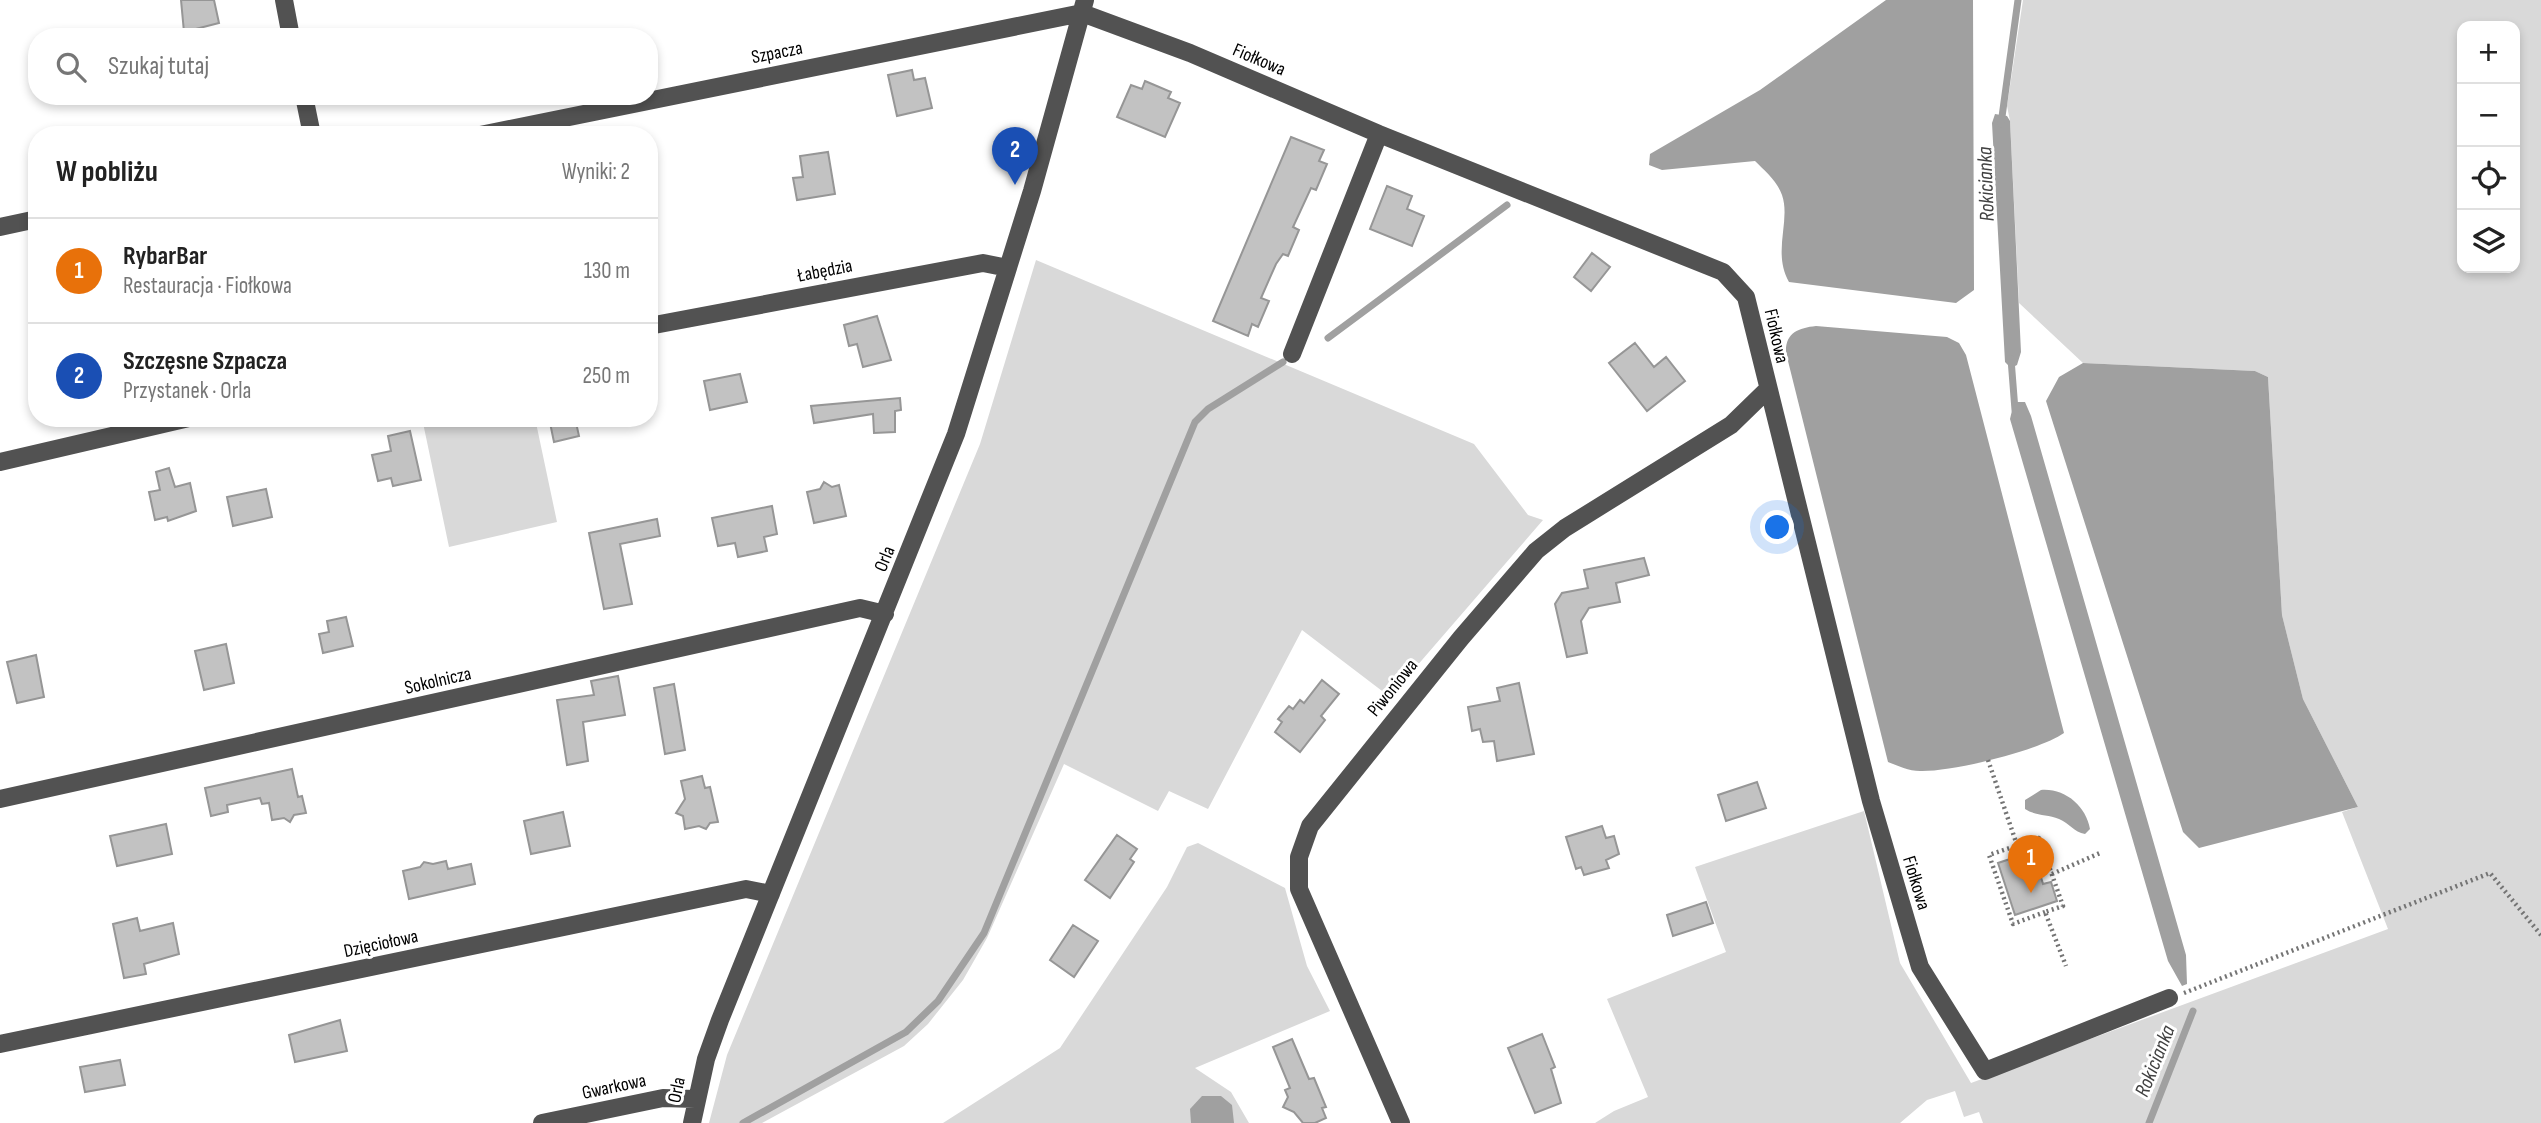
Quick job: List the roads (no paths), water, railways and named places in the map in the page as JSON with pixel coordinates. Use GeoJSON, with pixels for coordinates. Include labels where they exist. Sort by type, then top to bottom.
{"type":"FeatureCollection","features":[{"type":"Feature","properties":{"kind":"street"},"geometry":{"type":"LineString","coordinates":[[284,0],[289,28]]}},
{"type":"Feature","properties":{"kind":"street","name":"Fiołkowa"},"geometry":{"type":"LineString","coordinates":[[1083,6],[1379,134],[1723,272],[1746,297],[1871,801],[1920,967],[1985,1070],[2169,998]]}},
{"type":"Feature","properties":{"kind":"street","name":"Szpacza"},"geometry":{"type":"LineString","coordinates":[[658,97],[1083,6]]}},
{"type":"Feature","properties":{"kind":"street","name":"Orla"},"geometry":{"type":"LineString","coordinates":[[692,1123],[695,1099],[720,1020],[956,434],[1008,268],[1083,6]]}},
{"type":"Feature","properties":{"kind":"street"},"geometry":{"type":"LineString","coordinates":[[306,105],[310,126]]}},
{"type":"Feature","properties":{"kind":"street","name":"Szpacza"},"geometry":{"type":"LineString","coordinates":[[522,126],[620,105]]}},
{"type":"Feature","properties":{"kind":"street"},"geometry":{"type":"LineString","coordinates":[[1292,354],[1379,134]]}},
{"type":"Feature","properties":{"kind":"street"},"geometry":{"type":"LineString","coordinates":[[0,227],[28,221]]}},
{"type":"Feature","properties":{"kind":"street","name":"Łabędzia"},"geometry":{"type":"LineString","coordinates":[[658,324],[982,263],[1008,268]]}},
{"type":"Feature","properties":{"kind":"street","name":"Piwoniowa"},"geometry":{"type":"LineString","coordinates":[[1401,1123],[1299,890],[1299,857],[1310,826],[1461,638],[1536,551],[1565,528],[1731,425],[1767,390]]}},
{"type":"Feature","properties":{"kind":"street"},"geometry":{"type":"LineString","coordinates":[[0,462],[150,427]]}},
{"type":"Feature","properties":{"kind":"street","name":"Sokolnicza"},"geometry":{"type":"LineString","coordinates":[[0,799],[860,608],[885,614]]}},
{"type":"Feature","properties":{"kind":"street","name":"Dzięciołowa"},"geometry":{"type":"LineString","coordinates":[[0,1044],[746,889],[771,894]]}},
{"type":"Feature","properties":{"kind":"street","name":"Gwarkowa"},"geometry":{"type":"LineString","coordinates":[[542,1123],[663,1098],[695,1099]]}},
{"type":"Feature","properties":{"kind":"waterway","name":"Rokicianka"},"geometry":{"type":"LineString","coordinates":[[2001,124],[2018,0]]}},
{"type":"Feature","properties":{"kind":"waterway"},"geometry":{"type":"LineString","coordinates":[[1328,338],[1507,205]]}},
{"type":"Feature","properties":{"kind":"waterway"},"geometry":{"type":"LineString","coordinates":[[2011,359],[2015,410]]}},
{"type":"Feature","properties":{"kind":"waterway"},"geometry":{"type":"LineString","coordinates":[[743,1123],[906,1032],[938,1001],[984,933],[1195,422],[1208,409],[1283,362]]}},
{"type":"Feature","properties":{"kind":"waterway","name":"Rokicianka"},"geometry":{"type":"LineString","coordinates":[[2149,1123],[2193,1011]]}},
{"type":"Feature","properties":{"kind":"place","name":"Szczęsne Szpacza"},"geometry":{"type":"Point","coordinates":[1015,185]}},
{"type":"Feature","properties":{"kind":"place","name":"RybarBar"},"geometry":{"type":"Point","coordinates":[2031,893]}}]}
